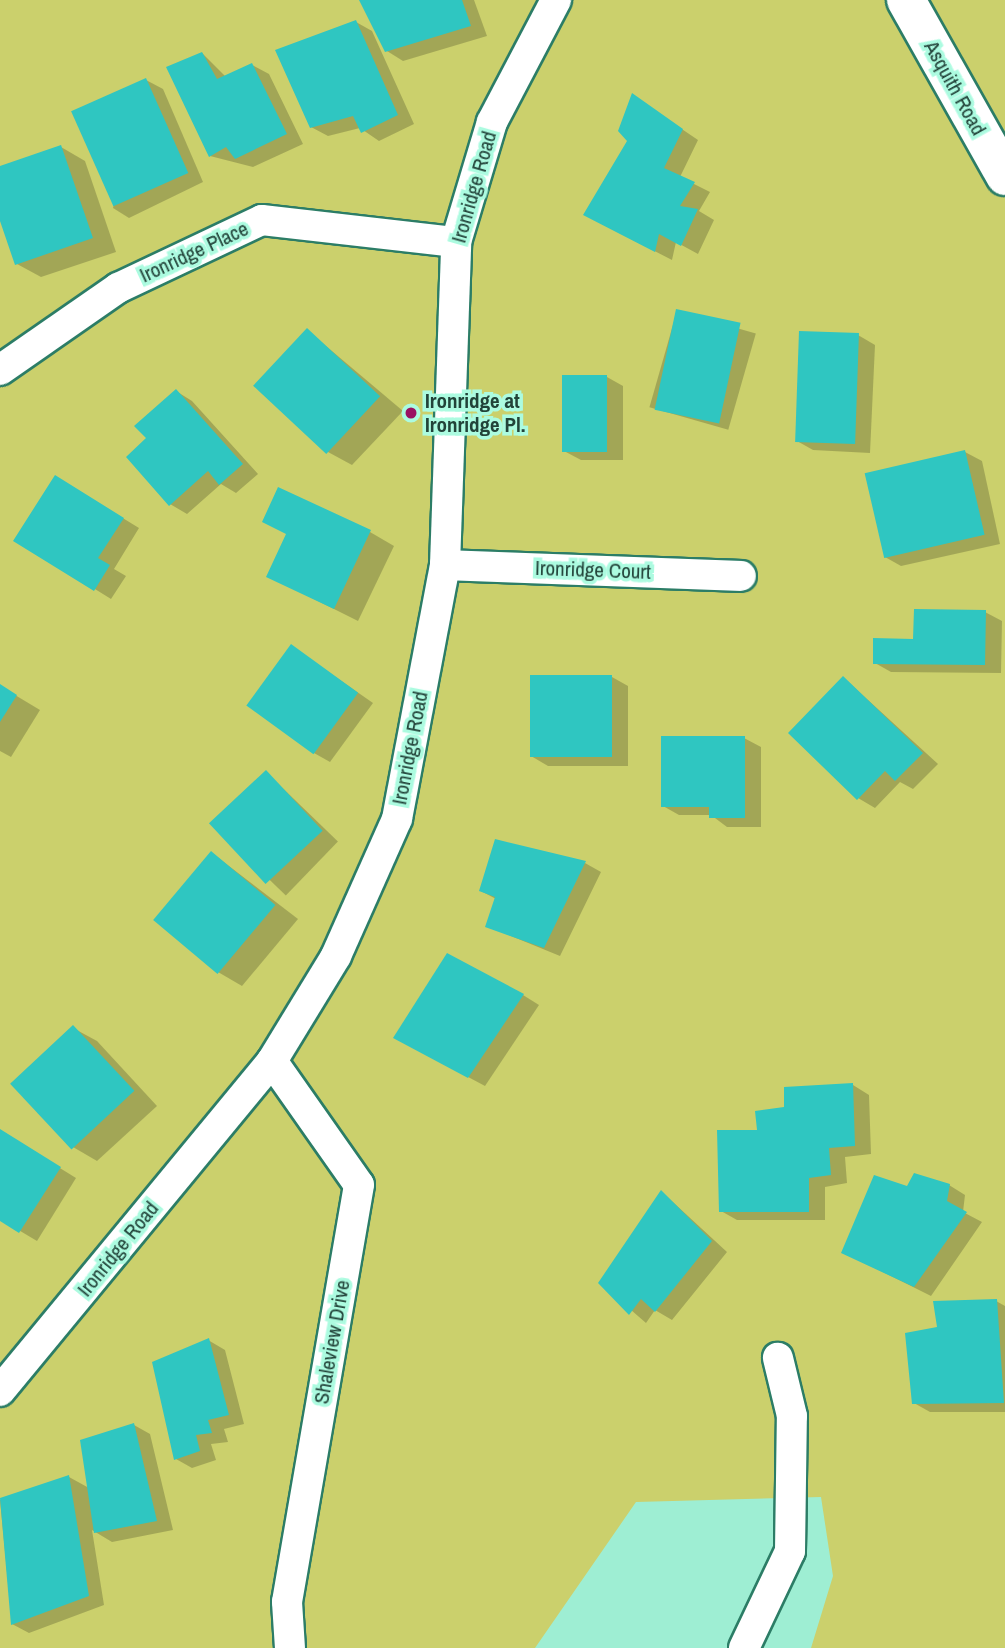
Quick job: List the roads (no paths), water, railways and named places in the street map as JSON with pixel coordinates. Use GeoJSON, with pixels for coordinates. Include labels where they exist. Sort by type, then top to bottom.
{"type":"FeatureCollection","features":[{"type":"Feature","properties":{"kind":"street","name":"Ironridge Road"},"geometry":{"type":"LineString","coordinates":[[0,1391],[272,1061],[336,956],[397,819],[445,565],[456,242],[492,122],[556,0]]}},
{"type":"Feature","properties":{"kind":"street","name":"Asquith Road"},"geometry":{"type":"LineString","coordinates":[[906,0],[1005,176]]}},
{"type":"Feature","properties":{"kind":"street","name":"Ironridge Place"},"geometry":{"type":"LineString","coordinates":[[0,370],[118,288],[262,220],[456,242]]}},
{"type":"Feature","properties":{"kind":"street","name":"Ironridge Court"},"geometry":{"type":"LineString","coordinates":[[445,565],[741,576]]}},
{"type":"Feature","properties":{"kind":"street","name":"Shaleview Drive"},"geometry":{"type":"LineString","coordinates":[[272,1061],[359,1185],[287,1602],[289,1648]]}},
{"type":"Feature","properties":{"kind":"street"},"geometry":{"type":"LineString","coordinates":[[744,1648],[790,1551],[792,1416],[778,1358]]}},
{"type":"Feature","properties":{"kind":"place","name":"Ironridge at Ironridge Pl."},"geometry":{"type":"Point","coordinates":[411,413]}}]}
